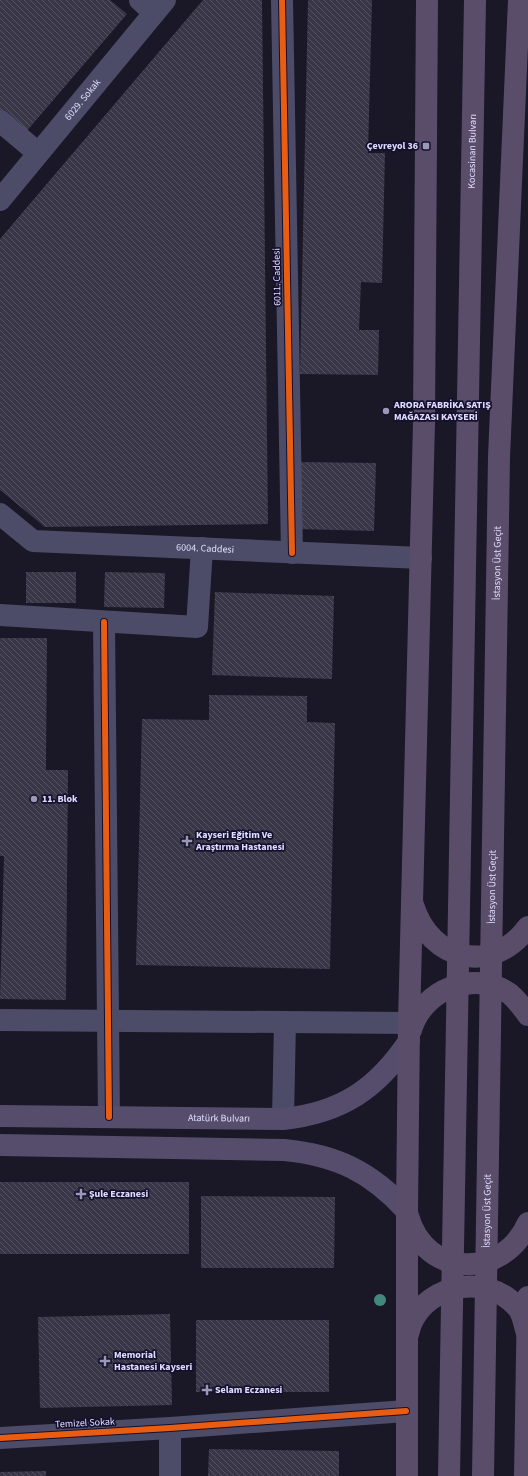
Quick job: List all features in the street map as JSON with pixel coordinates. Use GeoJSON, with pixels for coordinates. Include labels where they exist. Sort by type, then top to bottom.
{"type":"FeatureCollection","features":[{"type":"Feature","properties":{"kind":"highway"},"geometry":{"type":"LineString","coordinates":[[407,1476],[406,1346],[409,1032],[421,558],[427,0]]}},
{"type":"Feature","properties":{"kind":"highway","name":"Kocasinan Bulvarı"},"geometry":{"type":"LineString","coordinates":[[449,1476],[474,0]]}},
{"type":"Feature","properties":{"kind":"highway","name":"İstasyon Üst Geçit"},"geometry":{"type":"LineString","coordinates":[[483,1476],[500,457],[519,0]]}},
{"type":"Feature","properties":{"kind":"highway"},"geometry":{"type":"LineString","coordinates":[[412,900],[417,917],[428,934],[443,948],[456,953],[469,956],[484,956],[498,952],[510,946],[528,927]]}},
{"type":"Feature","properties":{"kind":"highway"},"geometry":{"type":"LineString","coordinates":[[409,1032],[416,1016],[424,1005],[434,996],[458,984],[485,984],[498,988],[510,995],[528,1015]]}},
{"type":"Feature","properties":{"kind":"highway"},"geometry":{"type":"LineString","coordinates":[[407,1211],[414,1231],[426,1248],[437,1256],[450,1262],[463,1264],[478,1264],[504,1254],[515,1244],[528,1223]]}},
{"type":"Feature","properties":{"kind":"highway"},"geometry":{"type":"LineString","coordinates":[[406,1346],[408,1332],[421,1309],[431,1299],[442,1292],[468,1286],[482,1287],[495,1291],[507,1298],[518,1308],[527,1332]]}},
{"type":"Feature","properties":{"kind":"highway"},"geometry":{"type":"LineString","coordinates":[[525,1476],[528,1297]]}},
{"type":"Feature","properties":{"kind":"main road","name":"Atatürk Bulvarı"},"geometry":{"type":"LineString","coordinates":[[0,1116],[283,1119],[305,1116],[326,1111],[346,1102],[365,1090],[382,1076],[396,1060],[409,1032]]}},
{"type":"Feature","properties":{"kind":"main road"},"geometry":{"type":"LineString","coordinates":[[0,1145],[276,1150],[308,1153],[332,1159],[355,1169],[374,1180],[392,1195],[407,1211]]}},
{"type":"Feature","properties":{"kind":"street","name":"6011. Caddesi"},"geometry":{"type":"LineString","coordinates":[[282,0],[292,553]]}},
{"type":"Feature","properties":{"kind":"street","name":"6029. Sokak"},"geometry":{"type":"LineString","coordinates":[[0,200],[153,4]]}},
{"type":"Feature","properties":{"kind":"street"},"geometry":{"type":"LineString","coordinates":[[0,121],[38,153]]}},
{"type":"Feature","properties":{"kind":"street","name":"6004. Caddesi"},"geometry":{"type":"LineString","coordinates":[[0,520],[33,541],[421,558]]}},
{"type":"Feature","properties":{"kind":"street"},"geometry":{"type":"LineString","coordinates":[[0,615],[197,627],[202,548]]}},
{"type":"Feature","properties":{"kind":"street"},"geometry":{"type":"LineString","coordinates":[[104,622],[109,1117]]}},
{"type":"Feature","properties":{"kind":"street"},"geometry":{"type":"LineString","coordinates":[[0,1020],[285,1022],[409,1032]]}},
{"type":"Feature","properties":{"kind":"street"},"geometry":{"type":"LineString","coordinates":[[283,1119],[285,1022]]}},
{"type":"Feature","properties":{"kind":"street","name":"Temizel Sokak"},"geometry":{"type":"LineString","coordinates":[[0,1438],[170,1428],[406,1411]]}},
{"type":"Feature","properties":{"kind":"street"},"geometry":{"type":"LineString","coordinates":[[170,1428],[170,1476]]}},
{"type":"Feature","properties":{"kind":"building"},"geometry":{"type":"Polygon","coordinates":[[[0,0],[110,0],[127,14],[25,133],[0,111],[0,0]]]}},
{"type":"Feature","properties":{"kind":"building"},"geometry":{"type":"Polygon","coordinates":[[[203,0],[262,0],[268,524],[45,527],[0,490],[0,239],[203,0]]]}},
{"type":"Feature","properties":{"kind":"building"},"geometry":{"type":"Polygon","coordinates":[[[308,0],[372,0],[368,153],[385,153],[382,283],[361,282],[359,330],[379,330],[378,375],[300,374],[308,0]]]}},
{"type":"Feature","properties":{"kind":"building"},"geometry":{"type":"Polygon","coordinates":[[[298,462],[376,463],[374,531],[297,529],[298,462]]]}},
{"type":"Feature","properties":{"kind":"building"},"geometry":{"type":"Polygon","coordinates":[[[26,572],[76,572],[76,603],[26,603],[26,572]]]}},
{"type":"Feature","properties":{"kind":"building"},"geometry":{"type":"Polygon","coordinates":[[[105,572],[165,573],[164,608],[104,607],[105,572]]]}},
{"type":"Feature","properties":{"kind":"building"},"geometry":{"type":"Polygon","coordinates":[[[215,592],[334,596],[332,679],[212,675],[215,592]]]}},
{"type":"Feature","properties":{"kind":"building"},"geometry":{"type":"Polygon","coordinates":[[[0,638],[47,638],[46,770],[68,770],[66,1000],[0,999],[4,856],[0,856],[0,638]]]}},
{"type":"Feature","properties":{"kind":"building"},"geometry":{"type":"Polygon","coordinates":[[[209,695],[307,696],[307,722],[335,723],[330,969],[136,965],[142,719],[209,720],[209,695]]]}},
{"type":"Feature","properties":{"kind":"building"},"geometry":{"type":"Polygon","coordinates":[[[0,1182],[189,1182],[189,1254],[0,1254],[0,1182]]]}},
{"type":"Feature","properties":{"kind":"building"},"geometry":{"type":"Polygon","coordinates":[[[201,1196],[335,1197],[334,1268],[201,1268],[201,1196]]]}},
{"type":"Feature","properties":{"kind":"building","name":"Memorial Hastanesi Kayseri"},"geometry":{"type":"Polygon","coordinates":[[[170,1314],[172,1405],[40,1408],[38,1317],[170,1314]]]}},
{"type":"Feature","properties":{"kind":"building"},"geometry":{"type":"Polygon","coordinates":[[[196,1320],[329,1320],[329,1392],[196,1392],[196,1320]]]}},
{"type":"Feature","properties":{"kind":"building"},"geometry":{"type":"Polygon","coordinates":[[[209,1449],[339,1451],[339,1476],[208,1476],[209,1449]]]}},
{"type":"Feature","properties":{"kind":"building"},"geometry":{"type":"Polygon","coordinates":[[[46,1471],[46,1476],[0,1476],[0,1472],[46,1471]]]}},
{"type":"Feature","properties":{"kind":"cycle path"},"geometry":{"type":"LineString","coordinates":[[282,0],[292,553]]}},
{"type":"Feature","properties":{"kind":"cycle path"},"geometry":{"type":"LineString","coordinates":[[104,622],[109,1117]]}},
{"type":"Feature","properties":{"kind":"cycle path"},"geometry":{"type":"LineString","coordinates":[[0,1438],[170,1428],[406,1411]]}},
{"type":"Feature","properties":{"kind":"place","name":"Çevreyol 36"},"geometry":{"type":"Point","coordinates":[426,146]}},
{"type":"Feature","properties":{"kind":"place","name":"ARORA FABRİKA SATIŞ MAĞAZASI KAYSERİ"},"geometry":{"type":"Point","coordinates":[386,411]}},
{"type":"Feature","properties":{"kind":"place","name":"11. Blok"},"geometry":{"type":"Point","coordinates":[34,799]}},
{"type":"Feature","properties":{"kind":"place","name":"Kayseri Eğitim Ve Araştırma Hastanesi"},"geometry":{"type":"Point","coordinates":[187,841]}},
{"type":"Feature","properties":{"kind":"place","name":"Şule Eczanesi"},"geometry":{"type":"Point","coordinates":[81,1194]}},
{"type":"Feature","properties":{"kind":"place","name":"Memorial Hastanesi Kayseri"},"geometry":{"type":"Point","coordinates":[105,1361]}},
{"type":"Feature","properties":{"kind":"place","name":"Selam Eczanesi"},"geometry":{"type":"Point","coordinates":[207,1390]}}]}
